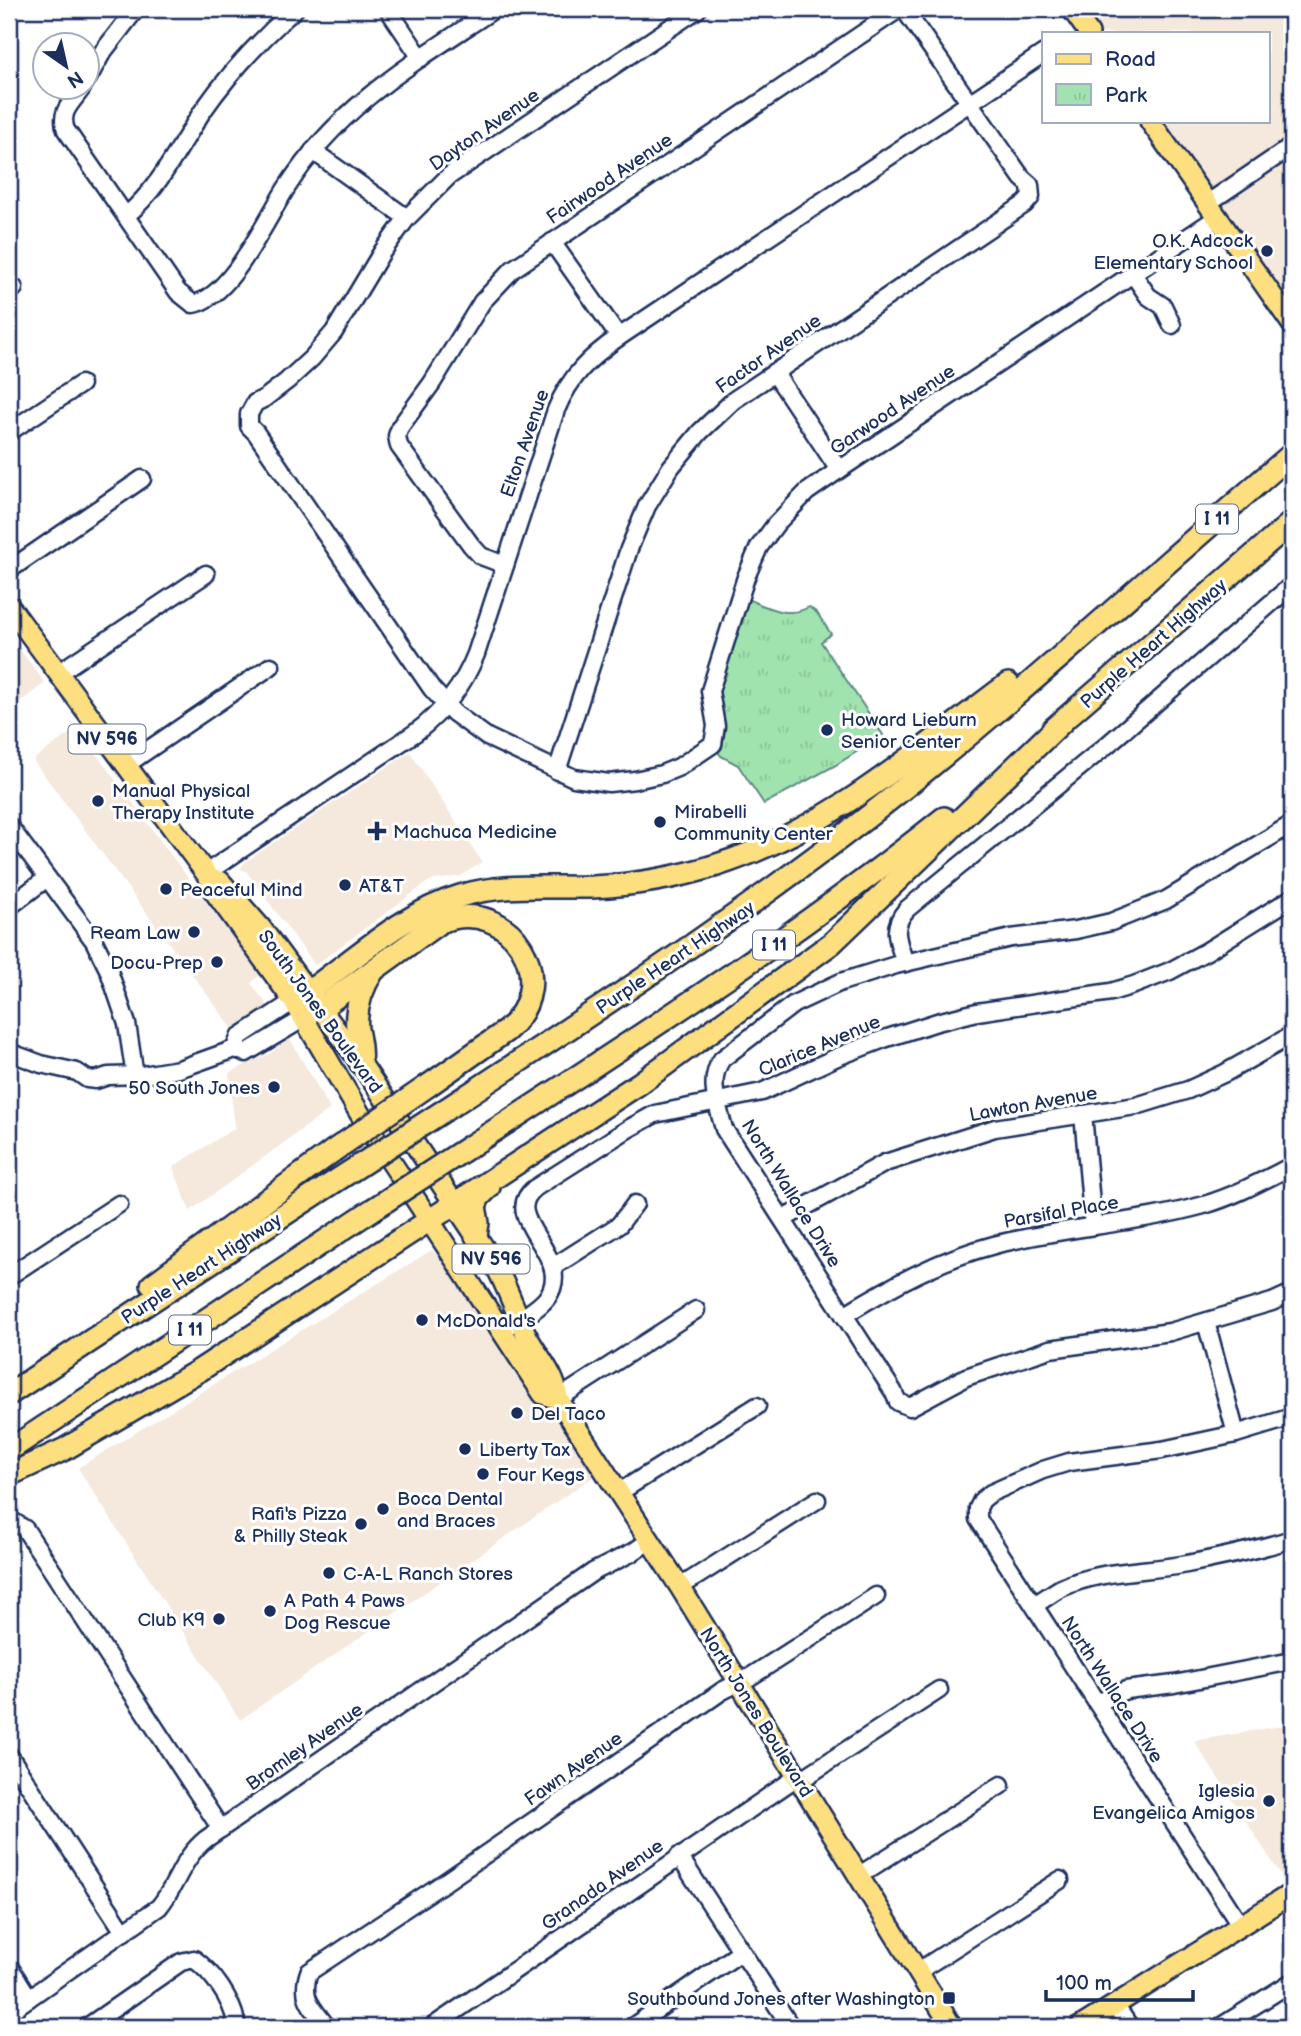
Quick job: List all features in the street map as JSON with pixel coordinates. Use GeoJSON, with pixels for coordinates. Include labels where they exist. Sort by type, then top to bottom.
{"type":"FeatureCollection","features":[{"type":"Feature","properties":{"kind":"highway","name":"Purple Heart Highway"},"geometry":{"type":"LineString","coordinates":[[9,1392],[658,970],[785,880],[924,772],[1292,454]]}},
{"type":"Feature","properties":{"kind":"highway","name":"Purple Heart Highway"},"geometry":{"type":"LineString","coordinates":[[9,1450],[710,990],[798,929],[914,843],[1063,721],[1292,522]]}},
{"type":"Feature","properties":{"kind":"highway"},"geometry":{"type":"LineString","coordinates":[[306,1005],[408,920],[430,907],[456,897],[501,888],[601,887],[656,880],[737,859],[792,835],[853,799],[1142,585]]}},
{"type":"Feature","properties":{"kind":"highway"},"geometry":{"type":"LineString","coordinates":[[9,1475],[65,1449],[161,1394],[455,1205],[684,1053],[832,943],[1063,721]]}},
{"type":"Feature","properties":{"kind":"highway"},"geometry":{"type":"LineString","coordinates":[[9,1392],[333,1150],[495,1040],[516,1023],[527,1004],[531,974],[527,958],[516,938],[503,927],[484,918],[450,918],[437,923],[379,964],[306,1005]]}},
{"type":"Feature","properties":{"kind":"highway"},"geometry":{"type":"LineString","coordinates":[[360,1062],[362,1048],[357,1029],[358,1007],[367,982],[379,964]]}},
{"type":"Feature","properties":{"kind":"highway"},"geometry":{"type":"LineString","coordinates":[[476,1236],[478,1223],[475,1206],[493,1179]]}},
{"type":"Feature","properties":{"kind":"main road"},"geometry":{"type":"LineString","coordinates":[[1072,9],[1082,31]]}},
{"type":"Feature","properties":{"kind":"main road"},"geometry":{"type":"LineString","coordinates":[[1151,122],[1292,324]]}},
{"type":"Feature","properties":{"kind":"main road","name":"South Jones Boulevard"},"geometry":{"type":"LineString","coordinates":[[9,606],[208,876],[220,881],[250,914],[306,1005],[396,1170]]}},
{"type":"Feature","properties":{"kind":"main road","name":"South Jones Boulevard"},"geometry":{"type":"LineString","coordinates":[[306,1005],[360,1062],[421,1153]]}},
{"type":"Feature","properties":{"kind":"main road","name":"North Jones Boulevard"},"geometry":{"type":"LineString","coordinates":[[421,1153],[507,1286],[529,1340],[557,1384],[558,1399],[680,1587],[952,2027]]}},
{"type":"Feature","properties":{"kind":"main road","name":"North Jones Boulevard"},"geometry":{"type":"LineString","coordinates":[[396,1170],[542,1394],[558,1399]]}},
{"type":"Feature","properties":{"kind":"main road"},"geometry":{"type":"LineString","coordinates":[[1080,2027],[1292,1892]]}},
{"type":"Feature","properties":{"kind":"street"},"geometry":{"type":"LineString","coordinates":[[102,53],[136,9]]}},
{"type":"Feature","properties":{"kind":"street"},"geometry":{"type":"LineString","coordinates":[[126,216],[148,196],[160,180],[201,114],[240,63],[295,9]]}},
{"type":"Feature","properties":{"kind":"street"},"geometry":{"type":"LineString","coordinates":[[388,9],[421,58]]}},
{"type":"Feature","properties":{"kind":"street"},"geometry":{"type":"LineString","coordinates":[[71,102],[65,109],[63,122],[66,130],[178,292],[192,304],[203,303],[236,271],[287,186],[327,134],[368,95],[494,9]]}},
{"type":"Feature","properties":{"kind":"street","name":"Dayton Avenue"},"geometry":{"type":"LineString","coordinates":[[446,705],[412,662],[256,432],[249,426],[249,414],[255,403],[287,381],[312,358],[334,332],[382,252],[407,218],[449,176],[698,9]]}},
{"type":"Feature","properties":{"kind":"street"},"geometry":{"type":"LineString","coordinates":[[901,9],[970,102]]}},
{"type":"Feature","properties":{"kind":"street","name":"Fairwood Avenue"},"geometry":{"type":"LineString","coordinates":[[505,565],[481,556],[399,446],[397,436],[400,427],[432,383],[482,302],[513,269],[901,9]]}},
{"type":"Feature","properties":{"kind":"street","name":"Elton Avenue"},"geometry":{"type":"LineString","coordinates":[[208,876],[415,733],[446,705],[470,671],[563,393],[582,365],[619,337],[1042,54]]}},
{"type":"Feature","properties":{"kind":"street","name":"Factor Avenue"},"geometry":{"type":"LineString","coordinates":[[557,771],[629,550],[647,506],[671,467],[700,432],[734,400],[1025,204],[1031,197],[1030,186],[970,102]]}},
{"type":"Feature","properties":{"kind":"street","name":"Garwood Avenue"},"geometry":{"type":"LineString","coordinates":[[557,771],[574,778],[609,783],[635,780],[679,767],[713,744],[716,726],[710,691],[746,577],[759,547],[791,506],[839,470],[1133,274],[1292,146]]}},
{"type":"Feature","properties":{"kind":"street"},"geometry":{"type":"LineString","coordinates":[[313,151],[407,218]]}},
{"type":"Feature","properties":{"kind":"street"},"geometry":{"type":"LineString","coordinates":[[552,242],[619,337]]}},
{"type":"Feature","properties":{"kind":"street"},"geometry":{"type":"LineString","coordinates":[[1133,274],[1148,296],[1163,306],[1172,325]]}},
{"type":"Feature","properties":{"kind":"street"},"geometry":{"type":"LineString","coordinates":[[774,372],[839,470]]}},
{"type":"Feature","properties":{"kind":"street"},"geometry":{"type":"LineString","coordinates":[[9,432],[81,384]]}},
{"type":"Feature","properties":{"kind":"street"},"geometry":{"type":"LineString","coordinates":[[9,570],[142,479]]}},
{"type":"Feature","properties":{"kind":"street"},"geometry":{"type":"LineString","coordinates":[[58,673],[206,574]]}},
{"type":"Feature","properties":{"kind":"street"},"geometry":{"type":"LineString","coordinates":[[905,963],[896,932],[900,917],[907,909],[1107,746],[1292,585]]}},
{"type":"Feature","properties":{"kind":"street"},"geometry":{"type":"LineString","coordinates":[[126,765],[271,666]]}},
{"type":"Feature","properties":{"kind":"street"},"geometry":{"type":"LineString","coordinates":[[446,705],[487,737],[557,771]]}},
{"type":"Feature","properties":{"kind":"street","name":"North Wallace Drive"},"geometry":{"type":"LineString","coordinates":[[1206,1322],[1170,1332],[1050,1349],[966,1377],[910,1407],[898,1402],[724,1129],[713,1079],[715,1068],[722,1059],[794,1004],[841,982],[905,963],[1011,938],[1076,930],[1131,915],[1166,900],[1292,824]]}},
{"type":"Feature","properties":{"kind":"street"},"geometry":{"type":"LineString","coordinates":[[9,826],[94,942],[109,971],[127,1024],[135,1076]]}},
{"type":"Feature","properties":{"kind":"street"},"geometry":{"type":"LineString","coordinates":[[9,908],[47,878]]}},
{"type":"Feature","properties":{"kind":"street","name":"Clarice Avenue"},"geometry":{"type":"LineString","coordinates":[[553,1267],[548,1253],[525,1215],[524,1202],[530,1192],[646,1118],[663,1111],[762,1092],[837,1057],[937,1022],[977,1012],[1111,992],[1134,985],[1170,971],[1292,898]]}},
{"type":"Feature","properties":{"kind":"street"},"geometry":{"type":"LineString","coordinates":[[9,1052],[41,1064],[76,1072],[89,1068],[99,1069],[108,1076],[135,1076],[184,1068],[235,1049],[239,1037],[306,1005]]}},
{"type":"Feature","properties":{"kind":"street","name":"Lawton Avenue"},"geometry":{"type":"LineString","coordinates":[[783,1220],[897,1159],[996,1128],[1136,1106],[1188,1090],[1225,1073],[1292,1035]]}},
{"type":"Feature","properties":{"kind":"street"},"geometry":{"type":"LineString","coordinates":[[1083,1114],[1093,1226]]}},
{"type":"Feature","properties":{"kind":"street","name":"Parsifal Place"},"geometry":{"type":"LineString","coordinates":[[844,1315],[885,1289],[946,1261],[992,1245],[1157,1216],[1206,1204],[1261,1182],[1292,1166]]}},
{"type":"Feature","properties":{"kind":"street"},"geometry":{"type":"LineString","coordinates":[[11,1271],[119,1204]]}},
{"type":"Feature","properties":{"kind":"street"},"geometry":{"type":"LineString","coordinates":[[502,1330],[540,1304],[548,1295],[553,1283],[553,1267],[619,1225],[635,1204]]}},
{"type":"Feature","properties":{"kind":"street"},"geometry":{"type":"LineString","coordinates":[[1292,1293],[1206,1322],[1236,1434],[1292,1417]]}},
{"type":"Feature","properties":{"kind":"street"},"geometry":{"type":"LineString","coordinates":[[558,1399],[696,1310]]}},
{"type":"Feature","properties":{"kind":"street"},"geometry":{"type":"LineString","coordinates":[[618,1493],[757,1406]]}},
{"type":"Feature","properties":{"kind":"street","name":"North Wallace Drive"},"geometry":{"type":"LineString","coordinates":[[1236,1434],[1162,1450],[1069,1462],[1043,1470],[991,1493],[982,1500],[978,1508],[978,1519],[1241,1926]]}},
{"type":"Feature","properties":{"kind":"street"},"geometry":{"type":"LineString","coordinates":[[680,1587],[817,1500]]}},
{"type":"Feature","properties":{"kind":"street"},"geometry":{"type":"LineString","coordinates":[[11,1522],[25,1529],[221,1829]]}},
{"type":"Feature","properties":{"kind":"street"},"geometry":{"type":"LineString","coordinates":[[1034,1605],[1062,1588],[1084,1580],[1114,1573],[1180,1565],[1292,1539]]}},
{"type":"Feature","properties":{"kind":"street","name":"Bromley Avenue"},"geometry":{"type":"LineString","coordinates":[[9,2012],[159,1907],[192,1852],[221,1829],[593,1572],[649,1541]]}},
{"type":"Feature","properties":{"kind":"street","name":"Fawn Avenue"},"geometry":{"type":"LineString","coordinates":[[327,2027],[306,1998],[304,1985],[309,1972],[722,1691],[876,1596]]}},
{"type":"Feature","properties":{"kind":"street"},"geometry":{"type":"LineString","coordinates":[[1097,1703],[1126,1690],[1174,1684],[1292,1661]]}},
{"type":"Feature","properties":{"kind":"street","name":"Granada Avenue"},"geometry":{"type":"LineString","coordinates":[[432,2027],[679,1856],[939,1690]]}},
{"type":"Feature","properties":{"kind":"street"},"geometry":{"type":"LineString","coordinates":[[9,1755],[124,1932]]}},
{"type":"Feature","properties":{"kind":"street"},"geometry":{"type":"LineString","coordinates":[[858,1876],[1001,1785]]}},
{"type":"Feature","properties":{"kind":"street"},"geometry":{"type":"LineString","coordinates":[[679,1856],[791,2027]]}},
{"type":"Feature","properties":{"kind":"street"},"geometry":{"type":"LineString","coordinates":[[918,1972],[1060,1880]]}},
{"type":"Feature","properties":{"kind":"street"},"geometry":{"type":"LineString","coordinates":[[632,2027],[741,1952]]}},
{"type":"Feature","properties":{"kind":"street"},"geometry":{"type":"LineString","coordinates":[[86,2027],[181,1962],[194,1959],[207,1969],[233,2009],[234,2024]]}},
{"type":"Feature","properties":{"kind":"street"},"geometry":{"type":"LineString","coordinates":[[9,1966],[29,1998]]}},
{"type":"Feature","properties":{"kind":"street"},"geometry":{"type":"LineString","coordinates":[[1220,2027],[1292,1982]]}},
{"type":"Feature","properties":{"kind":"street"},"geometry":{"type":"LineString","coordinates":[[1115,2005],[1130,2027]]}},
{"type":"Feature","properties":{"kind":"shaded area"},"geometry":{"type":"Polygon","coordinates":[[[1072,9],[1292,9],[1292,324],[1151,122],[1270,122],[1270,32],[1088,32],[1072,9]]]}},
{"type":"Feature","properties":{"kind":"shaded area"},"geometry":{"type":"Polygon","coordinates":[[[9,635],[45,683],[9,710],[9,635]]]}},
{"type":"Feature","properties":{"kind":"shaded area"},"geometry":{"type":"Polygon","coordinates":[[[77,728],[260,975],[251,983],[271,1010],[235,1032],[33,760],[77,728]]]}},
{"type":"Feature","properties":{"kind":"shaded area"},"geometry":{"type":"Polygon","coordinates":[[[410,752],[482,862],[461,876],[429,881],[315,965],[246,871],[240,869],[245,862],[410,752]]]}},
{"type":"Feature","properties":{"kind":"shaded area"},"geometry":{"type":"Polygon","coordinates":[[[290,1039],[330,1109],[190,1211],[173,1167],[235,1128],[229,1073],[271,1053],[290,1039]]]}},
{"type":"Feature","properties":{"kind":"shaded area"},"geometry":{"type":"Polygon","coordinates":[[[432,1250],[528,1353],[604,1469],[240,1720],[78,1468],[432,1250]]]}},
{"type":"Feature","properties":{"kind":"shaded area","name":"Iglesia Evangelica Amigos"},"geometry":{"type":"Polygon","coordinates":[[[1292,1724],[1292,1872],[1283,1878],[1194,1741],[1292,1724]]]}},
{"type":"Feature","properties":{"kind":"green space"},"geometry":{"type":"Polygon","coordinates":[[[740,596],[783,612],[800,611],[809,607],[817,613],[831,634],[821,642],[883,735],[836,765],[764,804],[738,765],[721,756],[713,744],[719,661],[740,596]]]}},
{"type":"Feature","properties":{"kind":"place","name":"O.K. Adcock Elementary School"},"geometry":{"type":"Point","coordinates":[1267,251]}},
{"type":"Feature","properties":{"kind":"place","name":"Howard Lieburn Senior Center"},"geometry":{"type":"Point","coordinates":[827,730]}},
{"type":"Feature","properties":{"kind":"place","name":"Manual Physical Therapy Institute"},"geometry":{"type":"Point","coordinates":[98,801]}},
{"type":"Feature","properties":{"kind":"place","name":"Mirabelli Community Center"},"geometry":{"type":"Point","coordinates":[660,822]}},
{"type":"Feature","properties":{"kind":"place","name":"Machuca Medicine"},"geometry":{"type":"Point","coordinates":[377,831]}},
{"type":"Feature","properties":{"kind":"place","name":"AT&T"},"geometry":{"type":"Point","coordinates":[345,885]}},
{"type":"Feature","properties":{"kind":"place","name":"Peaceful Mind"},"geometry":{"type":"Point","coordinates":[166,889]}},
{"type":"Feature","properties":{"kind":"place","name":"Ream Law"},"geometry":{"type":"Point","coordinates":[194,932]}},
{"type":"Feature","properties":{"kind":"place","name":"Docu-Prep"},"geometry":{"type":"Point","coordinates":[217,962]}},
{"type":"Feature","properties":{"kind":"place","name":"50 South Jones"},"geometry":{"type":"Point","coordinates":[274,1087]}},
{"type":"Feature","properties":{"kind":"place","name":"McDonald's"},"geometry":{"type":"Point","coordinates":[422,1320]}},
{"type":"Feature","properties":{"kind":"place","name":"Del Taco"},"geometry":{"type":"Point","coordinates":[517,1413]}},
{"type":"Feature","properties":{"kind":"place","name":"Liberty Tax"},"geometry":{"type":"Point","coordinates":[465,1449]}},
{"type":"Feature","properties":{"kind":"place","name":"Four Kegs"},"geometry":{"type":"Point","coordinates":[483,1474]}},
{"type":"Feature","properties":{"kind":"place","name":"Boca Dental and Braces"},"geometry":{"type":"Point","coordinates":[383,1509]}},
{"type":"Feature","properties":{"kind":"place","name":"Rafi's Pizza & Philly Steak"},"geometry":{"type":"Point","coordinates":[361,1524]}},
{"type":"Feature","properties":{"kind":"place","name":"C-A-L Ranch Stores"},"geometry":{"type":"Point","coordinates":[329,1573]}},
{"type":"Feature","properties":{"kind":"place","name":"A Path 4 Paws Dog Rescue"},"geometry":{"type":"Point","coordinates":[270,1611]}},
{"type":"Feature","properties":{"kind":"place","name":"Club K9"},"geometry":{"type":"Point","coordinates":[219,1619]}},
{"type":"Feature","properties":{"kind":"place","name":"Iglesia Evangelica Amigos"},"geometry":{"type":"Point","coordinates":[1269,1801]}},
{"type":"Feature","properties":{"kind":"place","name":"Southbound Jones after Washington"},"geometry":{"type":"Point","coordinates":[949,1998]}}]}
